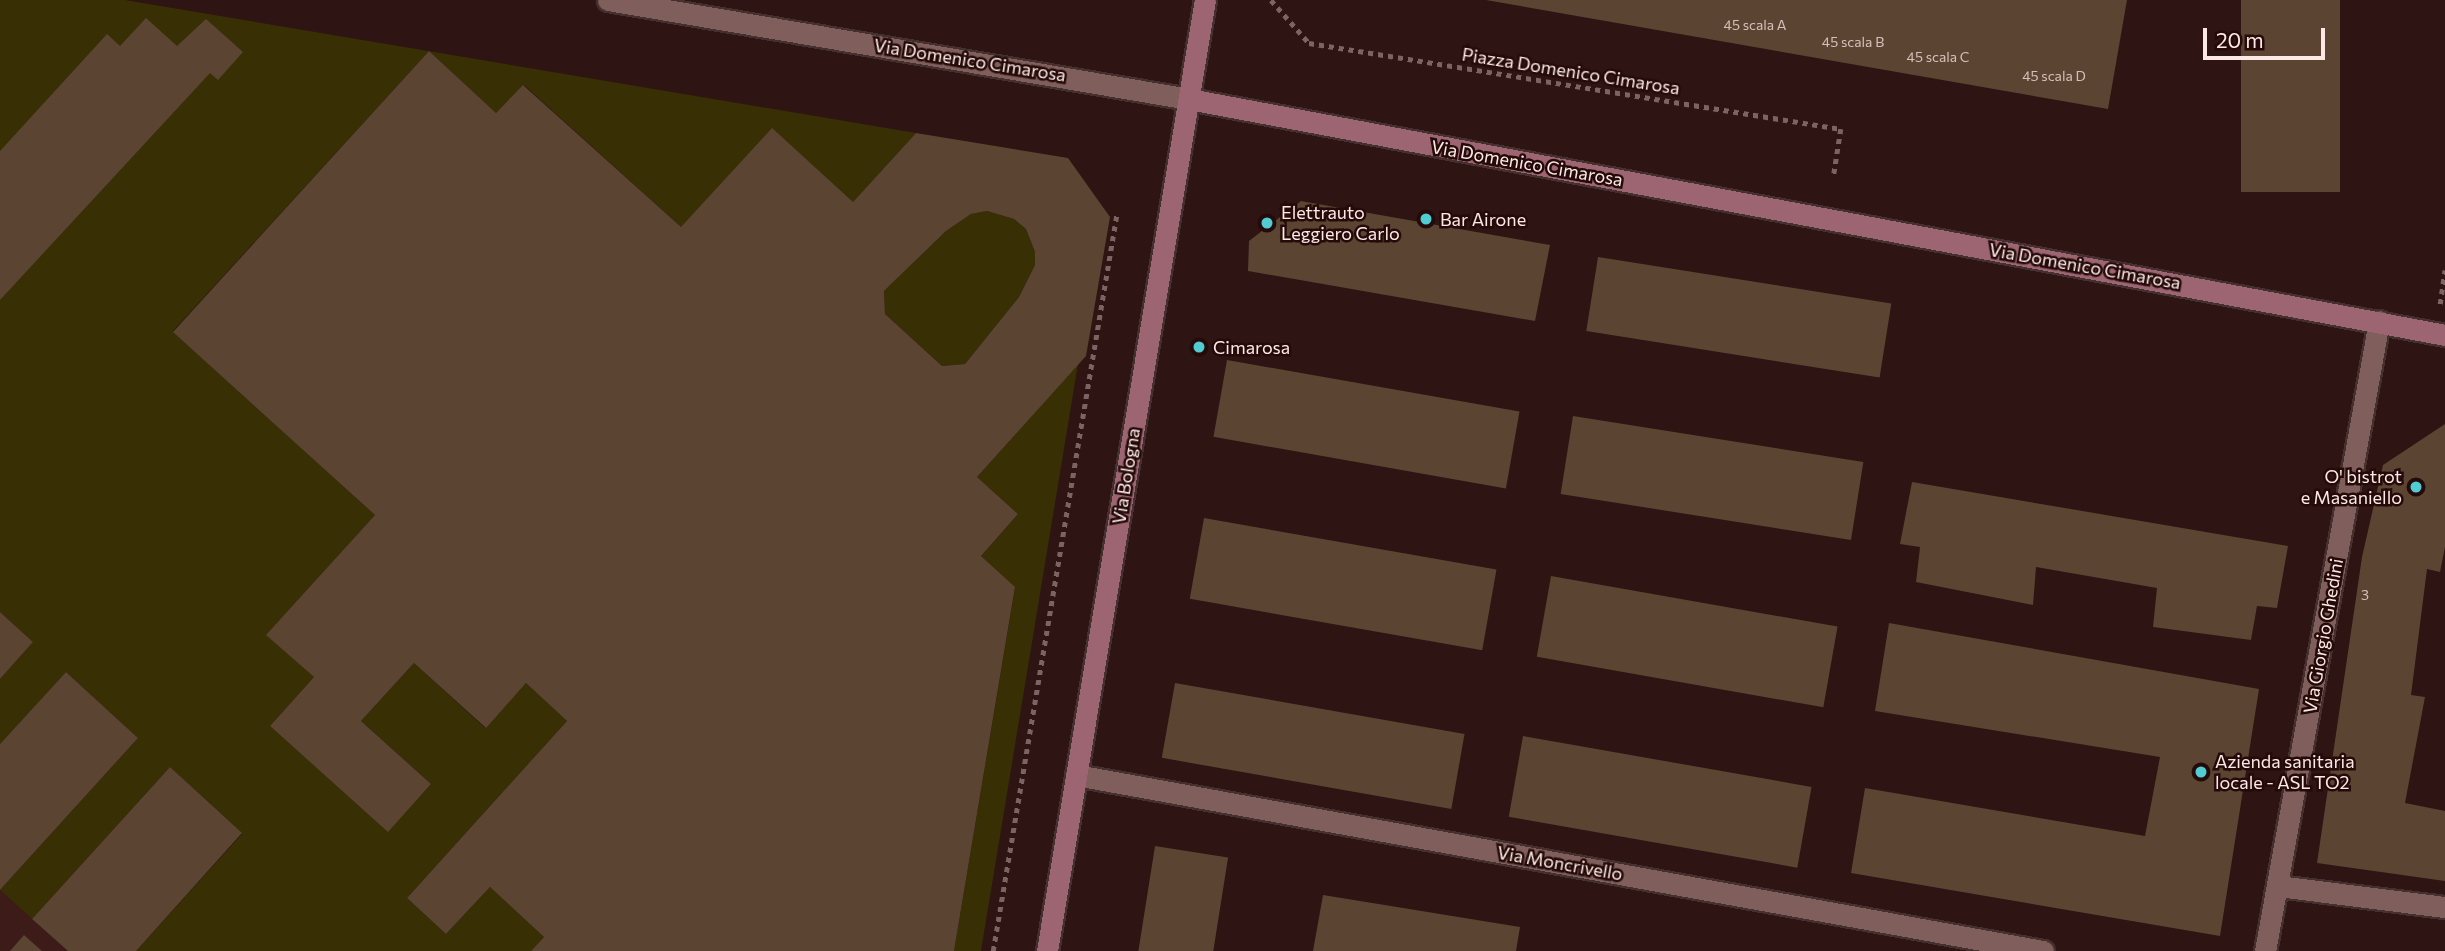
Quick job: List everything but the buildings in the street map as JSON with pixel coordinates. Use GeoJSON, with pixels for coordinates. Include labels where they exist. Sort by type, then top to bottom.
{"type":"FeatureCollection","features":[{"type":"Feature","properties":{"kind":"street","name":"Via Domenico Cimarosa"},"geometry":{"type":"LineString","coordinates":[[608,0],[1189,99],[2445,335]]}},
{"type":"Feature","properties":{"kind":"street","name":"Via Bologna"},"geometry":{"type":"LineString","coordinates":[[1046,951],[1205,0]]}},
{"type":"Feature","properties":{"kind":"street","name":"Via Giorgio Ghedini"},"geometry":{"type":"LineString","coordinates":[[2265,951],[2379,321]]}},
{"type":"Feature","properties":{"kind":"street","name":"Via Moncrivello"},"geometry":{"type":"LineString","coordinates":[[1076,775],[2043,951]]}},
{"type":"Feature","properties":{"kind":"street"},"geometry":{"type":"LineString","coordinates":[[2277,886],[2445,907]]}},
{"type":"Feature","properties":{"kind":"path","name":"Piazza Domenico Cimarosa"},"geometry":{"type":"LineString","coordinates":[[1271,0],[1309,43],[1840,129],[1834,174]]}},
{"type":"Feature","properties":{"kind":"path"},"geometry":{"type":"LineString","coordinates":[[993,951],[1116,212]]}},
{"type":"Feature","properties":{"kind":"shaded area"},"geometry":{"type":"Polygon","coordinates":[[[0,0],[125,0],[429,51],[173,331],[375,515],[267,635],[314,677],[270,726],[388,831],[431,784],[361,721],[414,663],[485,728],[526,683],[567,721],[407,898],[446,934],[490,887],[544,937],[531,951],[136,951],[242,834],[170,767],[32,919],[0,890],[138,738],[66,672],[0,744],[0,679],[33,642],[0,612],[0,0]]]}},
{"type":"Feature","properties":{"kind":"shaded area"},"geometry":{"type":"Polygon","coordinates":[[[429,51],[916,133],[853,202],[681,227],[524,85],[496,113],[429,51]]]}},
{"type":"Feature","properties":{"kind":"shaded area"},"geometry":{"type":"Polygon","coordinates":[[[987,211],[1014,219],[1026,229],[1035,252],[1035,265],[1019,297],[965,364],[942,366],[885,314],[884,291],[946,231],[971,214],[987,211]]]}},
{"type":"Feature","properties":{"kind":"shaded area"},"geometry":{"type":"Polygon","coordinates":[[[1078,364],[981,951],[954,951],[1015,588],[981,556],[1018,514],[977,477],[1078,364]]]}},
{"type":"Feature","properties":{"kind":"shaded area"},"geometry":{"type":"Polygon","coordinates":[[[0,890],[32,919],[68,951],[0,951],[0,890]]]}},
{"type":"Feature","properties":{"kind":"place","name":"Bar Airone"},"geometry":{"type":"Point","coordinates":[1426,219]}},
{"type":"Feature","properties":{"kind":"place","name":"Elettrauto Leggiero Carlo"},"geometry":{"type":"Point","coordinates":[1267,223]}},
{"type":"Feature","properties":{"kind":"place","name":"Cimarosa"},"geometry":{"type":"Point","coordinates":[1199,347]}},
{"type":"Feature","properties":{"kind":"place","name":"O' bistrot e Masaniello"},"geometry":{"type":"Point","coordinates":[2416,487]}},
{"type":"Feature","properties":{"kind":"place","name":"Azienda sanitaria locale - ASL TO2"},"geometry":{"type":"Point","coordinates":[2201,772]}}]}
